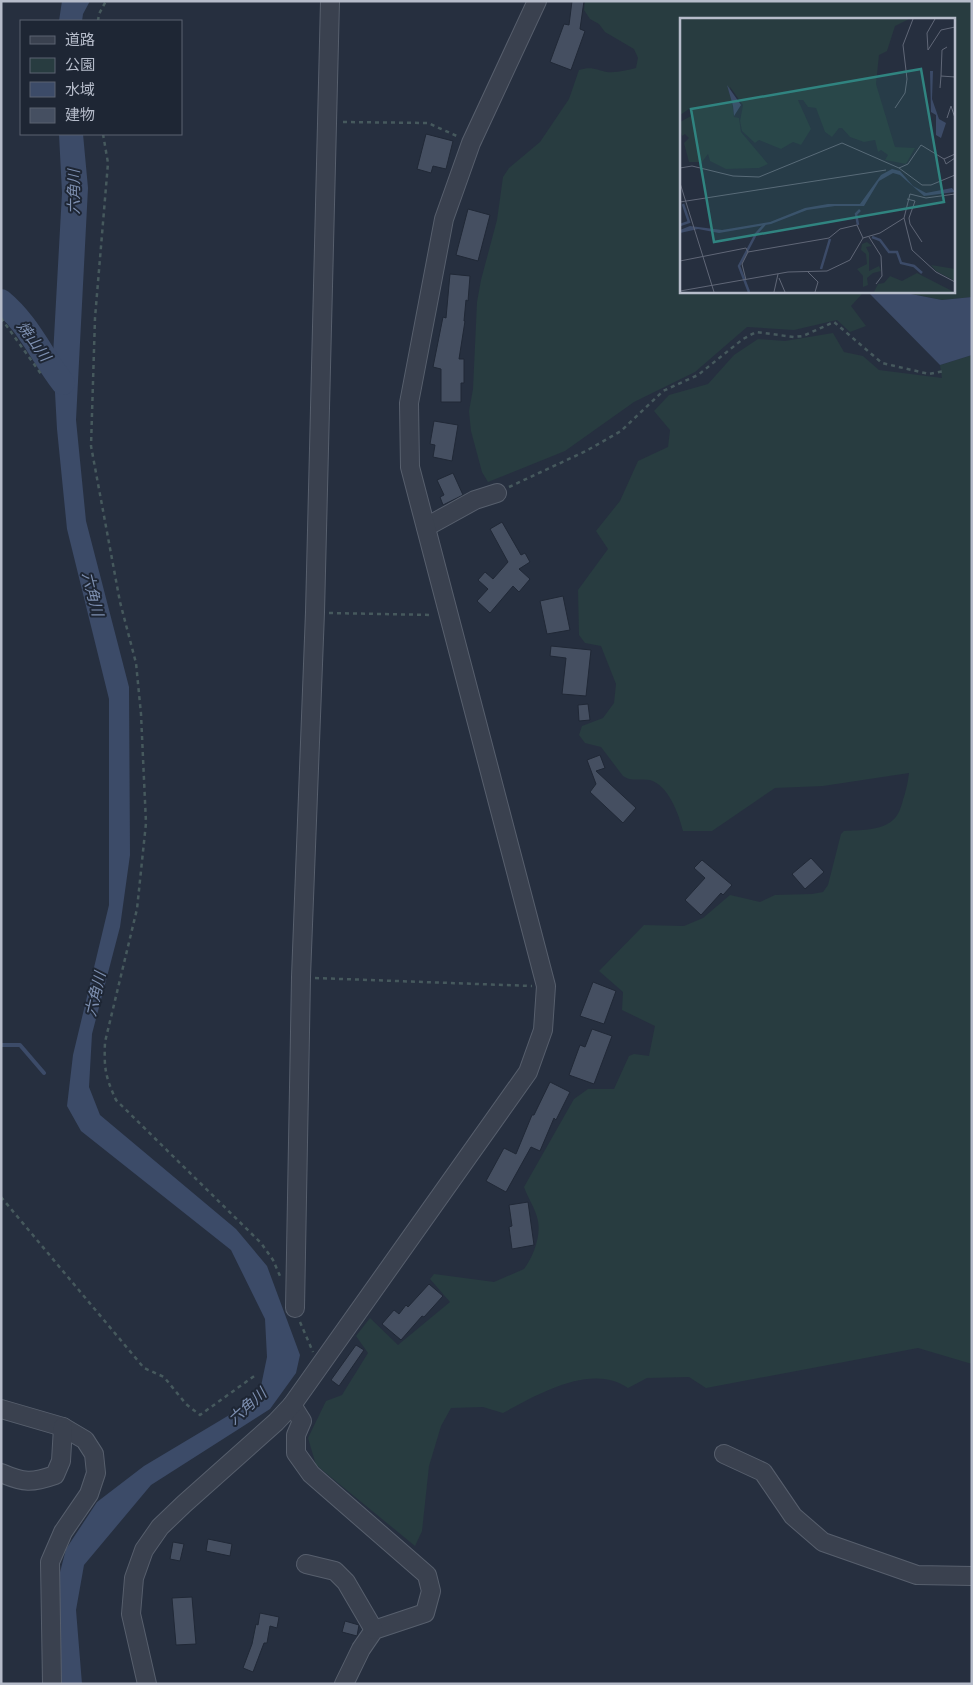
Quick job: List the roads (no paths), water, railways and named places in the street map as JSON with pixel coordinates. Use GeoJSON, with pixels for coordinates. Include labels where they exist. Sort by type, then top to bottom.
{"type":"FeatureCollection","features":[{"type":"Feature","properties":{"kind":"street"},"geometry":{"type":"LineString","coordinates":[[294,1308],[301,977],[315,612],[330,1]]}},
{"type":"Feature","properties":{"kind":"street"},"geometry":{"type":"LineString","coordinates":[[147,1684],[131,1614],[134,1578],[144,1550],[166,1521],[276,1422],[292,1405],[528,1072],[544,1030],[546,986],[410,467],[410,403],[444,219],[471,143],[537,1]]}},
{"type":"Feature","properties":{"kind":"street"},"geometry":{"type":"LineString","coordinates":[[426,527],[476,500],[497,493]]}},
{"type":"Feature","properties":{"kind":"street"},"geometry":{"type":"LineString","coordinates":[[292,1405],[302,1421],[296,1435],[296,1452],[311,1474],[427,1575],[431,1591],[425,1613],[374,1630],[360,1649],[344,1684]]}},
{"type":"Feature","properties":{"kind":"street"},"geometry":{"type":"LineString","coordinates":[[1,1409],[63,1427],[85,1440],[94,1454],[96,1473],[89,1494],[63,1532],[50,1562],[52,1684]]}},
{"type":"Feature","properties":{"kind":"street"},"geometry":{"type":"LineString","coordinates":[[1,1473],[21,1481],[39,1480],[55,1475],[61,1461],[63,1427]]}},
{"type":"Feature","properties":{"kind":"street"},"geometry":{"type":"LineString","coordinates":[[724,1454],[763,1472],[793,1516],[823,1542],[917,1575],[972,1576]]}},
{"type":"Feature","properties":{"kind":"street"},"geometry":{"type":"LineString","coordinates":[[306,1564],[335,1571],[346,1582],[374,1630]]}},
{"type":"Feature","properties":{"kind":"water"},"geometry":{"type":"Polygon","coordinates":[[[62,1],[90,1],[83,14],[82,20],[59,20],[62,1]]]}},
{"type":"Feature","properties":{"kind":"water","name":"六角川"},"geometry":{"type":"Polygon","coordinates":[[[59,135],[83,135],[88,188],[76,420],[86,521],[129,687],[130,855],[120,927],[92,1034],[89,1087],[100,1115],[236,1229],[267,1266],[300,1355],[296,1373],[270,1409],[151,1485],[84,1565],[76,1610],[82,1684],[60,1684],[61,1650],[58,1580],[66,1549],[97,1502],[144,1466],[241,1408],[261,1386],[267,1357],[265,1319],[231,1250],[81,1131],[67,1106],[73,1055],[109,905],[109,699],[67,529],[57,429],[53,356],[62,193],[59,135]]]}},
{"type":"Feature","properties":{"kind":"water"},"geometry":{"type":"Polygon","coordinates":[[[870,294],[911,294],[942,300],[972,297],[972,355],[940,365],[870,294]]]}},
{"type":"Feature","properties":{"kind":"waterway","name":"焼山川"},"geometry":{"type":"LineString","coordinates":[[1,301],[27,329],[63,383]]}},
{"type":"Feature","properties":{"kind":"waterway"},"geometry":{"type":"LineString","coordinates":[[1,1045],[20,1045],[44,1073]]}}]}
